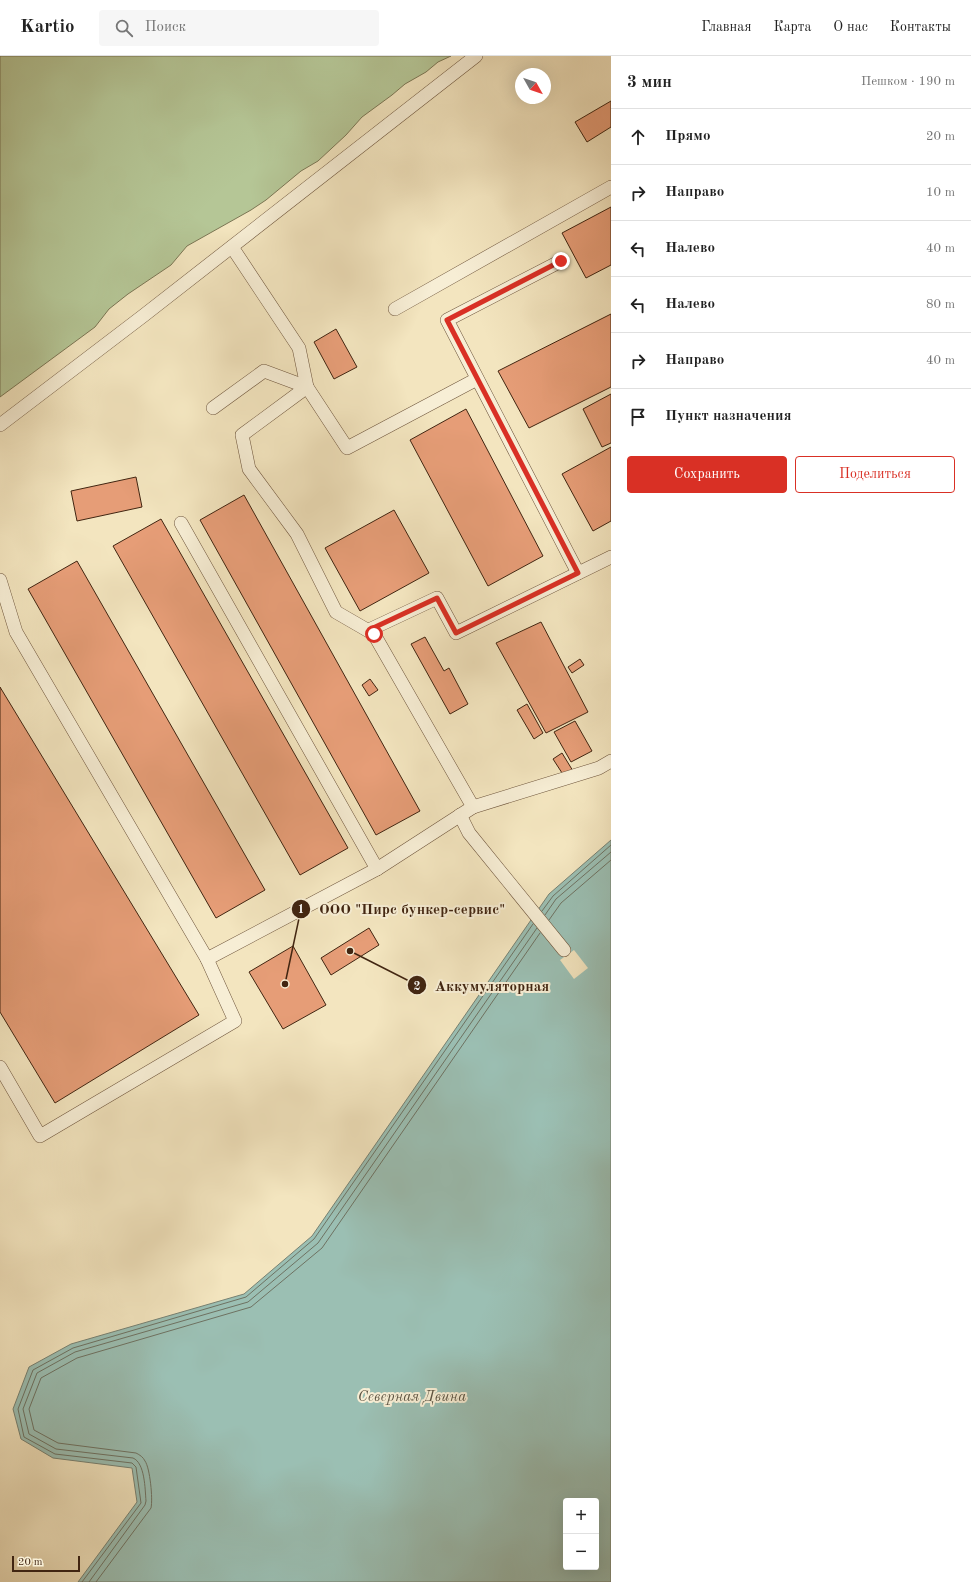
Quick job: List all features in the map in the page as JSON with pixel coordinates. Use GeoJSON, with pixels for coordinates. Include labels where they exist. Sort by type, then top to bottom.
{"type":"FeatureCollection","features":[{"type":"Feature","properties":{"kind":"lane"},"geometry":{"type":"LineString","coordinates":[[0,425],[232,247],[476,56]]}},
{"type":"Feature","properties":{"kind":"lane"},"geometry":{"type":"LineString","coordinates":[[395,309],[611,187]]}},
{"type":"Feature","properties":{"kind":"lane"},"geometry":{"type":"LineString","coordinates":[[232,247],[299,348],[307,386],[346,448],[477,379]]}},
{"type":"Feature","properties":{"kind":"lane"},"geometry":{"type":"LineString","coordinates":[[561,261],[447,320],[578,573]]}},
{"type":"Feature","properties":{"kind":"lane"},"geometry":{"type":"LineString","coordinates":[[213,408],[264,372],[307,386]]}},
{"type":"Feature","properties":{"kind":"lane"},"geometry":{"type":"LineString","coordinates":[[307,386],[242,436],[249,469],[298,534],[336,612],[374,634]]}},
{"type":"Feature","properties":{"kind":"lane"},"geometry":{"type":"LineString","coordinates":[[181,523],[376,869]]}},
{"type":"Feature","properties":{"kind":"lane"},"geometry":{"type":"LineString","coordinates":[[473,807],[371,629],[437,598],[456,633],[611,557]]}},
{"type":"Feature","properties":{"kind":"lane"},"geometry":{"type":"LineString","coordinates":[[0,580],[16,632],[207,959],[235,1021],[40,1136],[0,1067]]}},
{"type":"Feature","properties":{"kind":"lane"},"geometry":{"type":"LineString","coordinates":[[207,959],[376,869],[473,807],[599,768],[611,761]]}},
{"type":"Feature","properties":{"kind":"lane"},"geometry":{"type":"LineString","coordinates":[[460,815],[469,833],[564,950]]}},
{"type":"Feature","properties":{"kind":"green space"},"geometry":{"type":"Polygon","coordinates":[[[0,56],[451,56],[438,62],[426,72],[405,84],[362,117],[346,135],[318,161],[301,171],[266,200],[187,246],[171,265],[128,294],[109,309],[95,327],[0,397],[0,56]]]}},
{"type":"Feature","properties":{"kind":"water","name":"Северная Двина"},"geometry":{"type":"Polygon","coordinates":[[[611,840],[611,1582],[78,1582],[137,1502],[132,1468],[53,1458],[21,1439],[13,1409],[29,1367],[71,1344],[244,1294],[312,1236],[549,894],[611,840]]]}},
{"type":"Feature","properties":{"kind":"pier"},"geometry":{"type":"Polygon","coordinates":[[[574,950],[588,968],[574,979],[560,960],[574,950]]]}},
{"type":"Feature","properties":{"kind":"building"},"geometry":{"type":"Polygon","coordinates":[[[611,101],[611,127],[587,142],[575,122],[611,101]]]}},
{"type":"Feature","properties":{"kind":"building"},"geometry":{"type":"Polygon","coordinates":[[[611,207],[611,265],[586,278],[562,233],[611,207]]]}},
{"type":"Feature","properties":{"kind":"building"},"geometry":{"type":"Polygon","coordinates":[[[611,314],[611,387],[529,428],[498,371],[611,314]]]}},
{"type":"Feature","properties":{"kind":"building"},"geometry":{"type":"Polygon","coordinates":[[[336,329],[357,367],[334,379],[314,342],[336,329]]]}},
{"type":"Feature","properties":{"kind":"building"},"geometry":{"type":"Polygon","coordinates":[[[611,394],[611,443],[602,447],[583,409],[611,394]]]}},
{"type":"Feature","properties":{"kind":"building"},"geometry":{"type":"Polygon","coordinates":[[[466,409],[543,556],[488,586],[410,440],[466,409]]]}},
{"type":"Feature","properties":{"kind":"building"},"geometry":{"type":"Polygon","coordinates":[[[611,447],[611,521],[593,531],[562,474],[611,447]]]}},
{"type":"Feature","properties":{"kind":"building"},"geometry":{"type":"Polygon","coordinates":[[[136,477],[142,507],[77,521],[71,491],[136,477]]]}},
{"type":"Feature","properties":{"kind":"building"},"geometry":{"type":"Polygon","coordinates":[[[244,495],[420,811],[376,835],[200,520],[244,495]]]}},
{"type":"Feature","properties":{"kind":"building"},"geometry":{"type":"Polygon","coordinates":[[[394,510],[429,573],[360,611],[325,548],[394,510]]]}},
{"type":"Feature","properties":{"kind":"building"},"geometry":{"type":"Polygon","coordinates":[[[161,519],[348,848],[300,875],[113,546],[161,519]]]}},
{"type":"Feature","properties":{"kind":"building"},"geometry":{"type":"Polygon","coordinates":[[[77,561],[265,890],[216,918],[28,589],[77,561]]]}},
{"type":"Feature","properties":{"kind":"building"},"geometry":{"type":"Polygon","coordinates":[[[541,622],[588,712],[546,733],[496,643],[541,622]]]}},
{"type":"Feature","properties":{"kind":"building"},"geometry":{"type":"Polygon","coordinates":[[[425,637],[444,671],[449,668],[468,704],[450,714],[411,644],[425,637]]]}},
{"type":"Feature","properties":{"kind":"building"},"geometry":{"type":"Polygon","coordinates":[[[580,659],[584,665],[572,673],[568,667],[580,659]]]}},
{"type":"Feature","properties":{"kind":"building"},"geometry":{"type":"Polygon","coordinates":[[[370,679],[378,690],[369,696],[362,685],[370,679]]]}},
{"type":"Feature","properties":{"kind":"building"},"geometry":{"type":"Polygon","coordinates":[[[0,687],[199,1015],[55,1103],[0,1012],[0,687]]]}},
{"type":"Feature","properties":{"kind":"building"},"geometry":{"type":"Polygon","coordinates":[[[527,704],[543,733],[534,739],[517,710],[527,704]]]}},
{"type":"Feature","properties":{"kind":"building"},"geometry":{"type":"Polygon","coordinates":[[[575,721],[592,751],[571,762],[554,732],[575,721]]]}},
{"type":"Feature","properties":{"kind":"building"},"geometry":{"type":"Polygon","coordinates":[[[562,753],[573,771],[564,776],[553,759],[562,753]]]}},
{"type":"Feature","properties":{"kind":"building"},"geometry":{"type":"Polygon","coordinates":[[[369,928],[379,945],[331,975],[321,958],[369,928]]]}},
{"type":"Feature","properties":{"kind":"building"},"geometry":{"type":"Polygon","coordinates":[[[293,946],[326,1005],[283,1029],[249,972],[293,946]]]}},
{"type":"Feature","properties":{"kind":"place","name":"Аккумуляторная"},"geometry":{"type":"Point","coordinates":[350,951]}},
{"type":"Feature","properties":{"kind":"place","name":"ООО \"Пирс бункер-сервис\""},"geometry":{"type":"Point","coordinates":[285,984]}},
{"type":"Feature","properties":{"kind":"route"},"geometry":{"type":"LineString","coordinates":[[374,634],[371,629],[437,598],[456,633],[578,573],[447,320],[561,261]]}}]}
